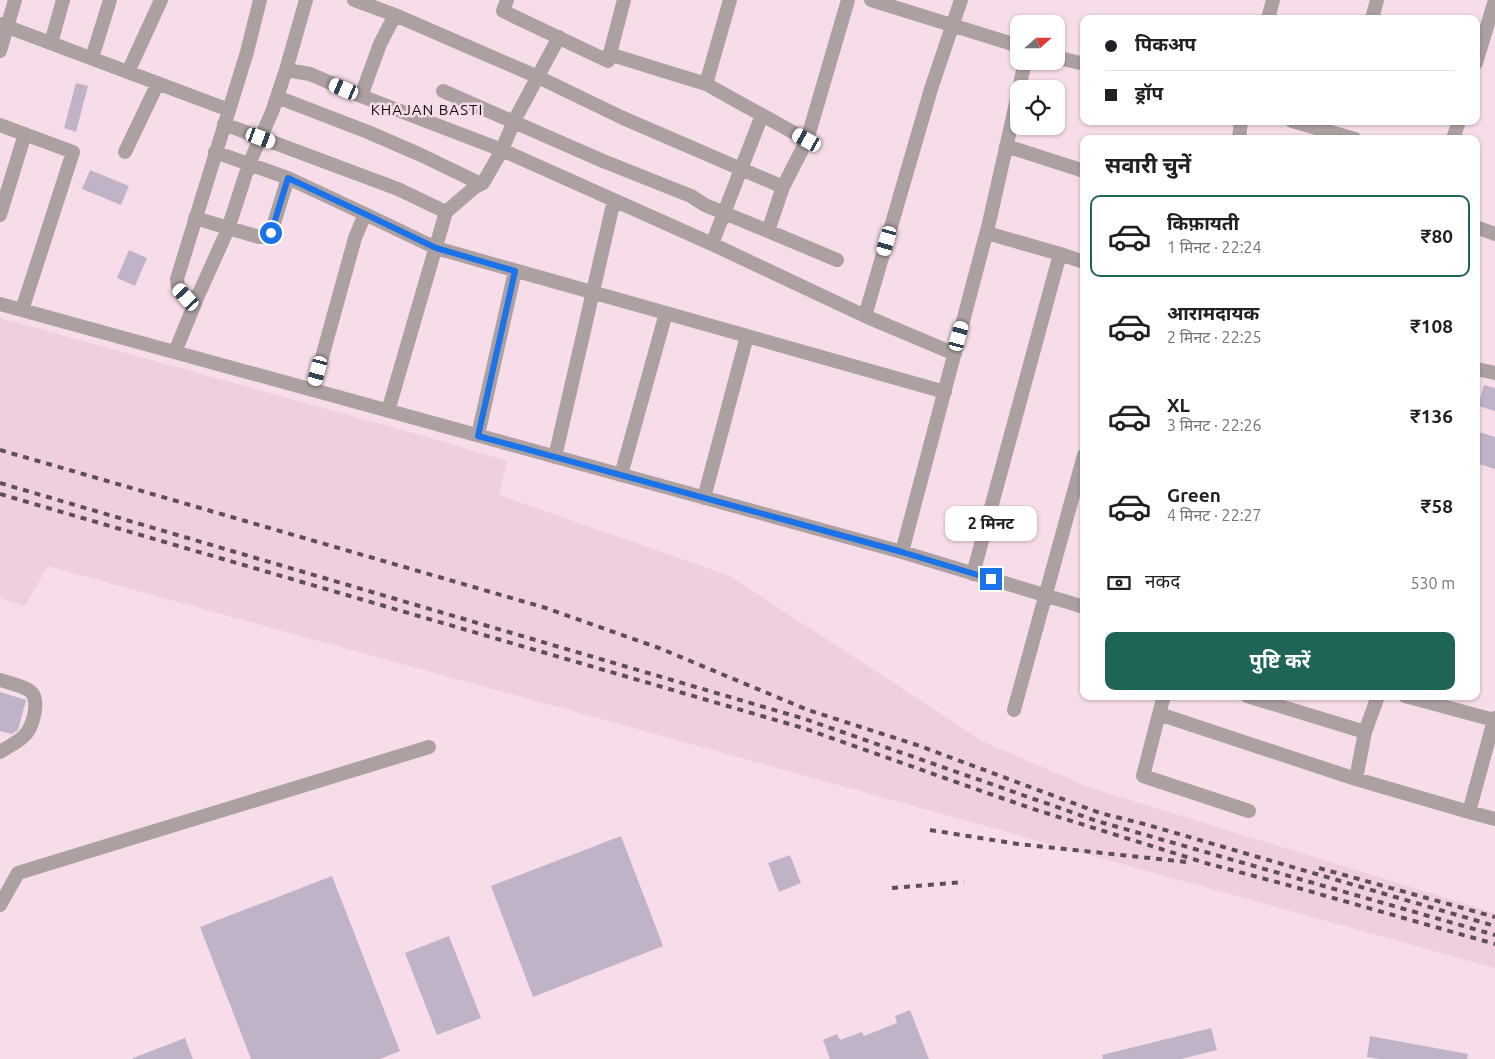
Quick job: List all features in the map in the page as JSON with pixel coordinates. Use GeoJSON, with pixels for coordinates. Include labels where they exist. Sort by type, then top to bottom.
{"type":"FeatureCollection","features":[{"type":"Feature","properties":{"kind":"street"},"geometry":{"type":"LineString","coordinates":[[0,51],[4,25],[15,0]]}},
{"type":"Feature","properties":{"kind":"street"},"geometry":{"type":"LineString","coordinates":[[51,43],[63,0]]}},
{"type":"Feature","properties":{"kind":"street"},"geometry":{"type":"LineString","coordinates":[[92,58],[110,0]]}},
{"type":"Feature","properties":{"kind":"street"},"geometry":{"type":"LineString","coordinates":[[128,72],[160,0]]}},
{"type":"Feature","properties":{"kind":"street"},"geometry":{"type":"LineString","coordinates":[[197,298],[186,297],[178,287],[177,279],[247,52],[260,0]]}},
{"type":"Feature","properties":{"kind":"street"},"geometry":{"type":"LineString","coordinates":[[175,352],[228,229],[250,164],[277,97],[306,0]]}},
{"type":"Feature","properties":{"kind":"street"},"geometry":{"type":"LineString","coordinates":[[354,0],[395,15],[538,77],[622,118],[783,187]]}},
{"type":"Feature","properties":{"kind":"street"},"geometry":{"type":"LineString","coordinates":[[507,0],[503,11],[608,61],[624,0]]}},
{"type":"Feature","properties":{"kind":"street"},"geometry":{"type":"LineString","coordinates":[[706,84],[730,0]]}},
{"type":"Feature","properties":{"kind":"street"},"geometry":{"type":"LineString","coordinates":[[768,231],[783,187],[807,140],[848,0]]}},
{"type":"Feature","properties":{"kind":"street"},"geometry":{"type":"LineString","coordinates":[[871,0],[1010,43]]}},
{"type":"Feature","properties":{"kind":"street"},"geometry":{"type":"LineString","coordinates":[[864,316],[931,89],[961,0]]}},
{"type":"Feature","properties":{"kind":"street"},"geometry":{"type":"LineString","coordinates":[[1269,15],[1273,0]]}},
{"type":"Feature","properties":{"kind":"street"},"geometry":{"type":"LineString","coordinates":[[1373,15],[1377,0]]}},
{"type":"Feature","properties":{"kind":"street"},"geometry":{"type":"LineString","coordinates":[[1480,50],[1495,0]]}},
{"type":"Feature","properties":{"kind":"street"},"geometry":{"type":"LineString","coordinates":[[361,96],[380,44],[395,15]]}},
{"type":"Feature","properties":{"kind":"street"},"geometry":{"type":"LineString","coordinates":[[4,25],[229,110]]}},
{"type":"Feature","properties":{"kind":"street"},"geometry":{"type":"LineString","coordinates":[[388,411],[446,212],[475,187],[483,183],[502,150],[514,121],[559,37]]}},
{"type":"Feature","properties":{"kind":"street"},"geometry":{"type":"LineString","coordinates":[[609,54],[706,84],[807,140]]}},
{"type":"Feature","properties":{"kind":"street"},"geometry":{"type":"LineString","coordinates":[[1065,59],[1080,63]]}},
{"type":"Feature","properties":{"kind":"street"},"geometry":{"type":"LineString","coordinates":[[286,70],[310,74],[361,96],[502,150],[712,244],[864,316],[955,354]]}},
{"type":"Feature","properties":{"kind":"street"},"geometry":{"type":"LineString","coordinates":[[125,152],[158,83]]}},
{"type":"Feature","properties":{"kind":"street"},"geometry":{"type":"LineString","coordinates":[[443,91],[837,260]]}},
{"type":"Feature","properties":{"kind":"street"},"geometry":{"type":"LineString","coordinates":[[277,97],[404,147],[481,184]]}},
{"type":"Feature","properties":{"kind":"street"},"geometry":{"type":"LineString","coordinates":[[712,244],[762,115]]}},
{"type":"Feature","properties":{"kind":"street"},"geometry":{"type":"LineString","coordinates":[[224,124],[398,189],[446,212]]}},
{"type":"Feature","properties":{"kind":"street"},"geometry":{"type":"LineString","coordinates":[[0,125],[73,152],[22,310]]}},
{"type":"Feature","properties":{"kind":"street"},"geometry":{"type":"LineString","coordinates":[[1301,125],[1320,134],[1340,128]]}},
{"type":"Feature","properties":{"kind":"street"},"geometry":{"type":"LineString","coordinates":[[902,552],[987,233],[1010,128]]}},
{"type":"Feature","properties":{"kind":"street"},"geometry":{"type":"LineString","coordinates":[[0,215],[25,134]]}},
{"type":"Feature","properties":{"kind":"street"},"geometry":{"type":"LineString","coordinates":[[1006,146],[1080,170]]}},
{"type":"Feature","properties":{"kind":"street"},"geometry":{"type":"LineString","coordinates":[[215,152],[288,178],[436,248],[945,392]]}},
{"type":"Feature","properties":{"kind":"street"},"geometry":{"type":"LineString","coordinates":[[195,218],[228,229],[266,237],[271,233],[288,178]]}},
{"type":"Feature","properties":{"kind":"street"},"geometry":{"type":"LineString","coordinates":[[555,457],[614,200]]}},
{"type":"Feature","properties":{"kind":"street"},"geometry":{"type":"LineString","coordinates":[[313,390],[355,238],[365,214]]}},
{"type":"Feature","properties":{"kind":"street"},"geometry":{"type":"LineString","coordinates":[[1480,228],[1495,234]]}},
{"type":"Feature","properties":{"kind":"street"},"geometry":{"type":"LineString","coordinates":[[987,233],[1080,261]]}},
{"type":"Feature","properties":{"kind":"street"},"geometry":{"type":"LineString","coordinates":[[973,574],[1060,254]]}},
{"type":"Feature","properties":{"kind":"street"},"geometry":{"type":"LineString","coordinates":[[478,436],[515,271]]}},
{"type":"Feature","properties":{"kind":"street"},"geometry":{"type":"LineString","coordinates":[[0,304],[902,552],[1080,606]]}},
{"type":"Feature","properties":{"kind":"street"},"geometry":{"type":"LineString","coordinates":[[621,475],[666,313]]}},
{"type":"Feature","properties":{"kind":"street"},"geometry":{"type":"LineString","coordinates":[[704,498],[746,336]]}},
{"type":"Feature","properties":{"kind":"street"},"geometry":{"type":"LineString","coordinates":[[1480,370],[1495,372]]}},
{"type":"Feature","properties":{"kind":"street"},"geometry":{"type":"LineString","coordinates":[[1014,710],[1080,469]]}},
{"type":"Feature","properties":{"kind":"street"},"geometry":{"type":"LineString","coordinates":[[0,680],[30,691],[35,698],[35,708],[31,728],[24,736],[0,752]]}},
{"type":"Feature","properties":{"kind":"street"},"geometry":{"type":"LineString","coordinates":[[1163,700],[1143,776],[1249,811]]}},
{"type":"Feature","properties":{"kind":"street"},"geometry":{"type":"LineString","coordinates":[[1260,700],[1364,732]]}},
{"type":"Feature","properties":{"kind":"street"},"geometry":{"type":"LineString","coordinates":[[1356,779],[1364,732],[1376,700]]}},
{"type":"Feature","properties":{"kind":"street"},"geometry":{"type":"LineString","coordinates":[[1421,700],[1495,719],[1470,812]]}},
{"type":"Feature","properties":{"kind":"street"},"geometry":{"type":"LineString","coordinates":[[1159,714],[1356,779],[1495,819]]}},
{"type":"Feature","properties":{"kind":"street"},"geometry":{"type":"LineString","coordinates":[[0,905],[18,873],[429,747]]}},
{"type":"Feature","properties":{"kind":"shaded area"},"geometry":{"type":"Polygon","coordinates":[[[0,318],[507,461],[499,495],[730,576],[984,742],[1091,788],[1495,913],[1495,968],[48,566],[25,606],[0,598],[0,318]]]}},
{"type":"Feature","properties":{"kind":"building"},"geometry":{"type":"Polygon","coordinates":[[[76,83],[88,86],[76,132],[64,128],[76,83]]]}},
{"type":"Feature","properties":{"kind":"building"},"geometry":{"type":"Polygon","coordinates":[[[90,170],[129,186],[121,205],[82,189],[90,170]]]}},
{"type":"Feature","properties":{"kind":"building"},"geometry":{"type":"Polygon","coordinates":[[[129,250],[147,258],[135,286],[117,278],[129,250]]]}},
{"type":"Feature","properties":{"kind":"building"},"geometry":{"type":"Polygon","coordinates":[[[1484,385],[1495,388],[1495,411],[1480,407],[1484,385]]]}},
{"type":"Feature","properties":{"kind":"building"},"geometry":{"type":"Polygon","coordinates":[[[1480,432],[1495,437],[1495,469],[1480,464],[1480,432]]]}},
{"type":"Feature","properties":{"kind":"building"},"geometry":{"type":"Polygon","coordinates":[[[0,692],[26,700],[18,730],[12,734],[0,731],[0,692]]]}},
{"type":"Feature","properties":{"kind":"building"},"geometry":{"type":"Polygon","coordinates":[[[621,836],[663,946],[533,997],[491,886],[621,836]]]}},
{"type":"Feature","properties":{"kind":"building"},"geometry":{"type":"Polygon","coordinates":[[[790,855],[801,883],[779,892],[768,863],[790,855]]]}},
{"type":"Feature","properties":{"kind":"building"},"geometry":{"type":"Polygon","coordinates":[[[332,876],[400,1051],[380,1059],[251,1059],[200,927],[332,876]]]}},
{"type":"Feature","properties":{"kind":"building"},"geometry":{"type":"Polygon","coordinates":[[[449,936],[481,1018],[437,1035],[405,953],[449,936]]]}},
{"type":"Feature","properties":{"kind":"building"},"geometry":{"type":"Polygon","coordinates":[[[910,1010],[929,1059],[830,1059],[823,1040],[837,1034],[840,1040],[862,1032],[864,1036],[897,1023],[895,1016],[910,1010]]]}},
{"type":"Feature","properties":{"kind":"building"},"geometry":{"type":"Polygon","coordinates":[[[1211,1028],[1217,1050],[1181,1059],[1103,1059],[1102,1055],[1211,1028]]]}},
{"type":"Feature","properties":{"kind":"building"},"geometry":{"type":"Polygon","coordinates":[[[1370,1036],[1468,1054],[1467,1059],[1380,1059],[1367,1057],[1370,1036]]]}},
{"type":"Feature","properties":{"kind":"building"},"geometry":{"type":"Polygon","coordinates":[[[185,1038],[193,1059],[133,1059],[133,1058],[185,1038]]]}},
{"type":"Feature","properties":{"kind":"railway"},"geometry":{"type":"LineString","coordinates":[[0,450],[546,608],[659,648],[808,710],[917,745],[1100,813],[1148,825],[1495,926]]}},
{"type":"Feature","properties":{"kind":"railway"},"geometry":{"type":"LineString","coordinates":[[0,483],[805,719],[1097,821],[1495,935]]}},
{"type":"Feature","properties":{"kind":"railway"},"geometry":{"type":"LineString","coordinates":[[0,494],[803,728],[1030,808],[1209,864],[1495,944]]}},
{"type":"Feature","properties":{"kind":"railway"},"geometry":{"type":"LineString","coordinates":[[930,830],[1018,844],[1187,862]]}},
{"type":"Feature","properties":{"kind":"railway"},"geometry":{"type":"LineString","coordinates":[[1319,868],[1495,917]]}},
{"type":"Feature","properties":{"kind":"railway"},"geometry":{"type":"LineString","coordinates":[[892,888],[964,882]]}},
{"type":"Feature","properties":{"kind":"district","name":"KHAJAN BASTI"},"geometry":{"type":"Point","coordinates":[427,109]}},
{"type":"Feature","properties":{"kind":"route"},"geometry":{"type":"LineString","coordinates":[[271,233],[288,178],[436,248],[515,271],[478,436],[902,552],[991,579]]}}]}
